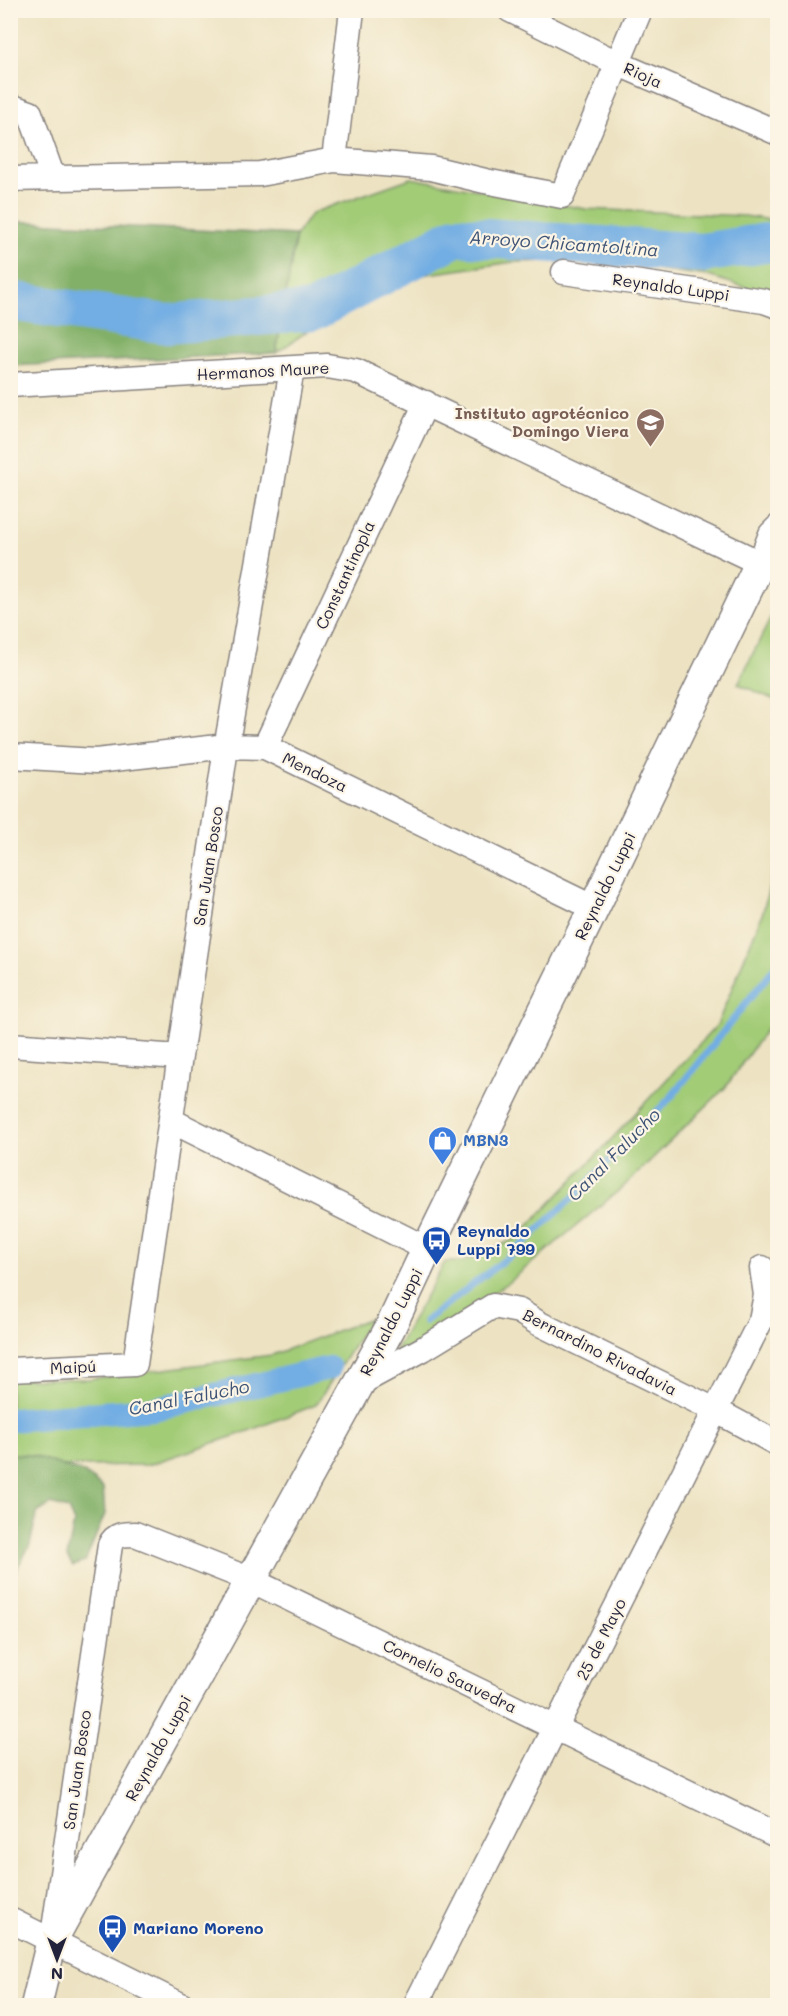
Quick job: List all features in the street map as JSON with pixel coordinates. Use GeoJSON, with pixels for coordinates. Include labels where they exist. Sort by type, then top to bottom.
{"type":"FeatureCollection","features":[{"type":"Feature","properties":{"kind":"street"},"geometry":{"type":"LineString","coordinates":[[334,160],[352,10]]}},
{"type":"Feature","properties":{"kind":"street","name":"Rioja"},"geometry":{"type":"LineString","coordinates":[[510,10],[618,64],[777,133]]}},
{"type":"Feature","properties":{"kind":"street"},"geometry":{"type":"LineString","coordinates":[[10,179],[260,174],[334,160],[431,168],[485,182],[562,196],[640,10]]}},
{"type":"Feature","properties":{"kind":"street"},"geometry":{"type":"LineString","coordinates":[[10,106],[30,113],[53,178]]}},
{"type":"Feature","properties":{"kind":"street","name":"Reynaldo Luppi"},"geometry":{"type":"LineString","coordinates":[[564,272],[764,301],[777,306]]}},
{"type":"Feature","properties":{"kind":"street","name":"Hermanos Maure"},"geometry":{"type":"LineString","coordinates":[[10,385],[327,366],[356,371],[769,559]]}},
{"type":"Feature","properties":{"kind":"street","name":"San Juan Bosco"},"geometry":{"type":"LineString","coordinates":[[135,1364],[227,746],[292,369]]}},
{"type":"Feature","properties":{"kind":"street","name":"Constantinopla"},"geometry":{"type":"LineString","coordinates":[[265,747],[426,404]]}},
{"type":"Feature","properties":{"kind":"street","name":"Reynaldo Luppi"},"geometry":{"type":"LineString","coordinates":[[52,1940],[390,1328],[594,908],[769,559],[771,534],[777,526]]}},
{"type":"Feature","properties":{"kind":"street","name":"Mendoza"},"geometry":{"type":"LineString","coordinates":[[11,760],[96,761],[227,746],[265,747],[594,908]]}},
{"type":"Feature","properties":{"kind":"street"},"geometry":{"type":"LineString","coordinates":[[10,1045],[179,1057]]}},
{"type":"Feature","properties":{"kind":"street"},"geometry":{"type":"LineString","coordinates":[[172,1121],[427,1249]]}},
{"type":"Feature","properties":{"kind":"street","name":"25 de Mayo"},"geometry":{"type":"LineString","coordinates":[[415,2006],[761,1320],[766,1295],[762,1268]]}},
{"type":"Feature","properties":{"kind":"street","name":"Bernardino Rivadavia"},"geometry":{"type":"LineString","coordinates":[[360,1383],[493,1306],[519,1311],[538,1323],[715,1410],[777,1444]]}},
{"type":"Feature","properties":{"kind":"street","name":"Maipú"},"geometry":{"type":"LineString","coordinates":[[10,1370],[135,1364]]}},
{"type":"Feature","properties":{"kind":"street","name":"Cornelio Saavedra"},"geometry":{"type":"LineString","coordinates":[[117,1536],[135,1534],[251,1580],[777,1836]]}},
{"type":"Feature","properties":{"kind":"street","name":"San Juan Bosco"},"geometry":{"type":"LineString","coordinates":[[36,2006],[52,1940],[110,1545],[117,1536]]}},
{"type":"Feature","properties":{"kind":"street"},"geometry":{"type":"LineString","coordinates":[[10,1920],[183,2006]]}},
{"type":"Feature","properties":{"kind":"green space"},"geometry":{"type":"Polygon","coordinates":[[[411,178],[586,209],[745,216],[777,221],[777,297],[708,276],[586,260],[513,262],[379,281],[276,353],[296,235],[312,213],[411,178]]]}},
{"type":"Feature","properties":{"kind":"green space"},"geometry":{"type":"Polygon","coordinates":[[[11,221],[296,235],[276,353],[11,366],[11,221]]]}},
{"type":"Feature","properties":{"kind":"green space"},"geometry":{"type":"Polygon","coordinates":[[[777,605],[778,701],[738,684],[777,605]]]}},
{"type":"Feature","properties":{"kind":"green space"},"geometry":{"type":"Polygon","coordinates":[[[777,855],[777,1014],[725,1088],[623,1187],[509,1282],[426,1339],[390,1360],[445,1262],[463,1262],[517,1238],[717,1025],[763,912],[777,855]]]}},
{"type":"Feature","properties":{"kind":"green space"},"geometry":{"type":"Polygon","coordinates":[[[371,1318],[316,1405],[243,1433],[148,1465],[11,1467],[10,1379],[89,1379],[272,1355],[371,1318]]]}},
{"type":"Feature","properties":{"kind":"green space"},"geometry":{"type":"Polygon","coordinates":[[[11,1454],[31,1455],[84,1473],[103,1488],[105,1514],[85,1562],[73,1566],[67,1557],[74,1523],[68,1509],[51,1504],[37,1513],[30,1545],[11,1579],[11,1454]]]}},
{"type":"Feature","properties":{"kind":"waterway","name":"Arroyo Chicamtoltina"},"geometry":{"type":"LineString","coordinates":[[10,301],[167,324],[313,311],[457,236],[702,253],[778,241]]}},
{"type":"Feature","properties":{"kind":"waterway","name":"Canal Falucho"},"geometry":{"type":"LineString","coordinates":[[425,1321],[511,1255],[582,1189],[672,1096],[778,963]]}},
{"type":"Feature","properties":{"kind":"waterway","name":"Canal Falucho"},"geometry":{"type":"LineString","coordinates":[[10,1420],[154,1409],[329,1368]]}},
{"type":"Feature","properties":{"kind":"place","name":"Instituto agrotécnico Domingo Viera"},"geometry":{"type":"Point","coordinates":[650,448]}},
{"type":"Feature","properties":{"kind":"place","name":"MBN3"},"geometry":{"type":"Point","coordinates":[442,1166]}},
{"type":"Feature","properties":{"kind":"place","name":"Reynaldo Luppi 799"},"geometry":{"type":"Point","coordinates":[436,1266]}},
{"type":"Feature","properties":{"kind":"place","name":"Mariano Moreno"},"geometry":{"type":"Point","coordinates":[112,1954]}}]}
